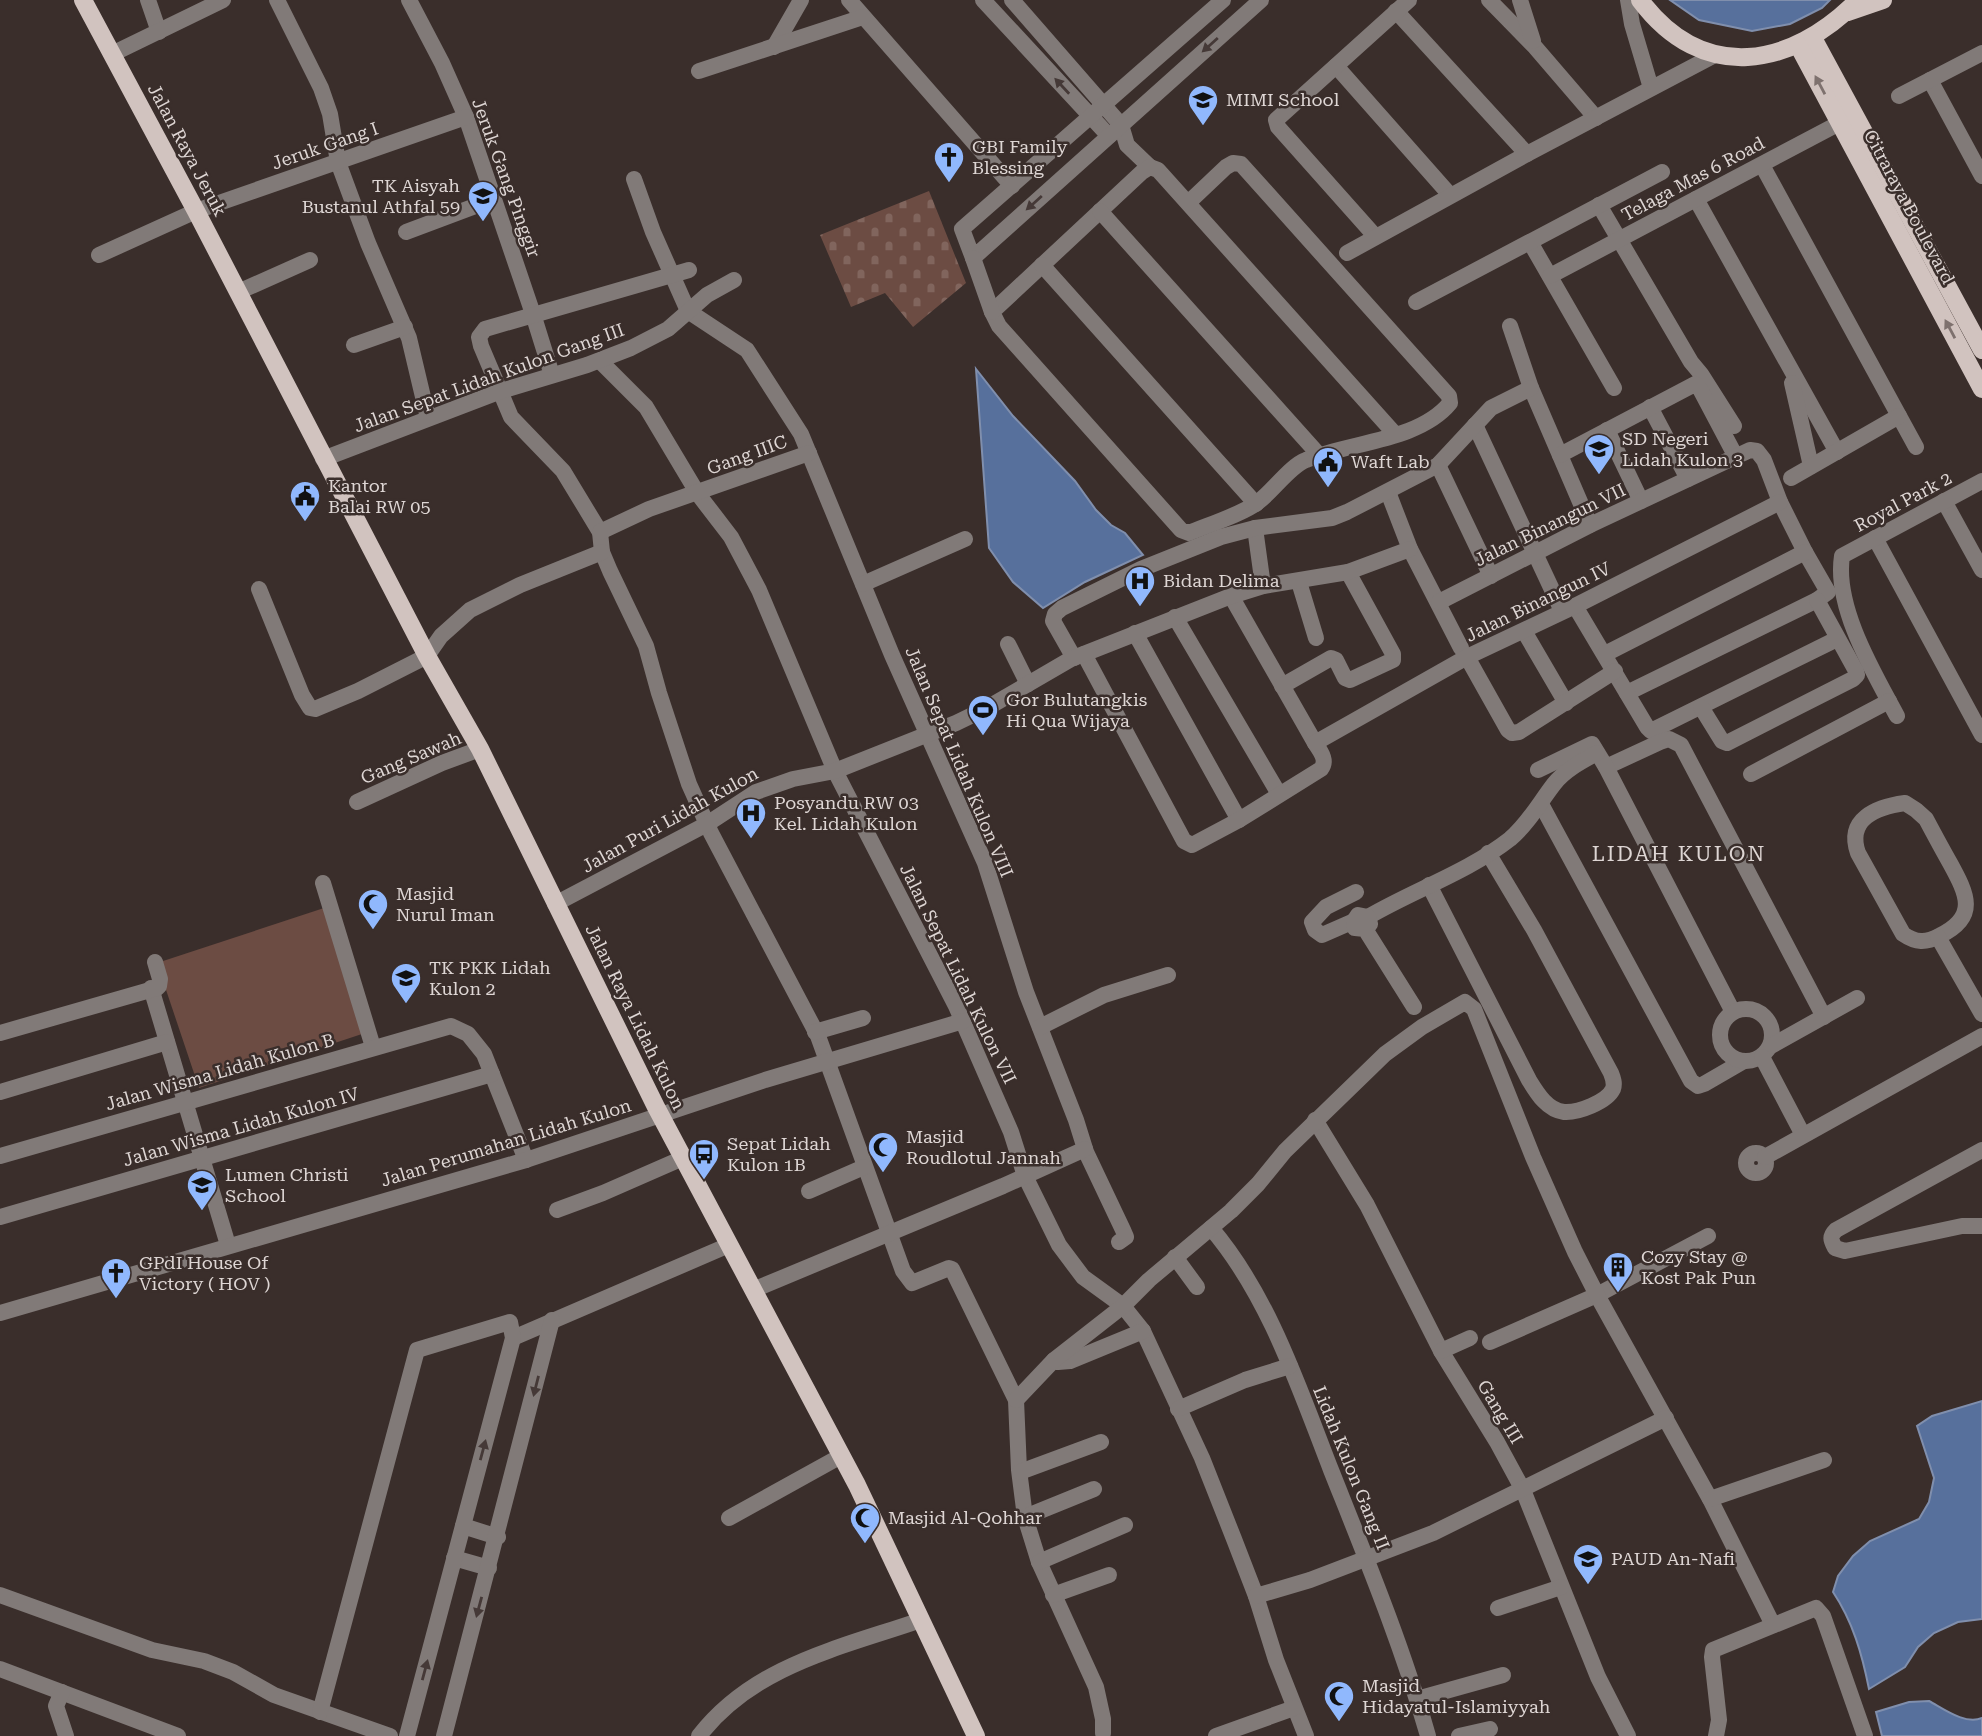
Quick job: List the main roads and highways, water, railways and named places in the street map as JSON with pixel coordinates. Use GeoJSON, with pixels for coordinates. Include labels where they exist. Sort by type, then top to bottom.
{"type":"FeatureCollection","features":[{"type":"Feature","properties":{"kind":"main road","name":"Jalan Raya Jeruk"},"geometry":{"type":"LineString","coordinates":[[83,0],[253,319]]}},
{"type":"Feature","properties":{"kind":"main road"},"geometry":{"type":"LineString","coordinates":[[1640,0],[1664,26],[1713,56],[1743,58],[1772,54],[1806,42],[1858,0]]}},
{"type":"Feature","properties":{"kind":"main road"},"geometry":{"type":"LineString","coordinates":[[1845,13],[1883,0]]}},
{"type":"Feature","properties":{"kind":"main road","name":"Citraraya Boulevard"},"geometry":{"type":"LineString","coordinates":[[1806,42],[1982,389]]}},
{"type":"Feature","properties":{"kind":"main road","name":"Citraraya Boulevard"},"geometry":{"type":"LineString","coordinates":[[1847,119],[1982,351]]}},
{"type":"Feature","properties":{"kind":"main road","name":"Jalan Raya Lidah Kulon"},"geometry":{"type":"LineString","coordinates":[[253,319],[323,459],[480,749],[660,1115],[841,1456],[976,1736]]}},
{"type":"Feature","properties":{"kind":"water"},"geometry":{"type":"Polygon","coordinates":[[[1670,0],[1830,0],[1822,8],[1790,24],[1752,31],[1699,20],[1670,0]]]}},
{"type":"Feature","properties":{"kind":"water"},"geometry":{"type":"Polygon","coordinates":[[[976,369],[1013,416],[1075,481],[1096,510],[1111,525],[1125,533],[1143,555],[1085,582],[1043,608],[1013,582],[989,548],[976,369]]]}},
{"type":"Feature","properties":{"kind":"water"},"geometry":{"type":"Polygon","coordinates":[[[1982,1401],[1982,1619],[1958,1622],[1934,1633],[1918,1647],[1905,1667],[1869,1689],[1856,1639],[1833,1592],[1838,1576],[1853,1556],[1870,1541],[1919,1519],[1929,1502],[1934,1478],[1917,1426],[1932,1416],[1982,1401]]]}},
{"type":"Feature","properties":{"kind":"water"},"geometry":{"type":"Polygon","coordinates":[[[1929,1701],[1962,1718],[1982,1718],[1982,1736],[1882,1736],[1876,1712],[1909,1702],[1929,1701]]]}},
{"type":"Feature","properties":{"kind":"place","name":"MIMI School"},"geometry":{"type":"Point","coordinates":[1203,127]}},
{"type":"Feature","properties":{"kind":"place","name":"GBI Family Blessing"},"geometry":{"type":"Point","coordinates":[949,184]}},
{"type":"Feature","properties":{"kind":"place","name":"TK Aisyah Bustanul Athfal 59"},"geometry":{"type":"Point","coordinates":[483,223]}},
{"type":"Feature","properties":{"kind":"place","name":"SD Negeri Lidah Kulon 3"},"geometry":{"type":"Point","coordinates":[1599,476]}},
{"type":"Feature","properties":{"kind":"place","name":"Waft Lab"},"geometry":{"type":"Point","coordinates":[1328,489]}},
{"type":"Feature","properties":{"kind":"place","name":"Kantor Balai RW 05"},"geometry":{"type":"Point","coordinates":[305,523]}},
{"type":"Feature","properties":{"kind":"place","name":"Bidan Delima"},"geometry":{"type":"Point","coordinates":[1140,608]}},
{"type":"Feature","properties":{"kind":"place","name":"Gor Bulutangkis Hi Qua Wijaya"},"geometry":{"type":"Point","coordinates":[983,737]}},
{"type":"Feature","properties":{"kind":"place","name":"Posyandu RW 03 Kel. Lidah Kulon"},"geometry":{"type":"Point","coordinates":[751,840]}},
{"type":"Feature","properties":{"kind":"place","name":"Masjid Nurul Iman"},"geometry":{"type":"Point","coordinates":[373,931]}},
{"type":"Feature","properties":{"kind":"place","name":"TK PKK Lidah Kulon 2"},"geometry":{"type":"Point","coordinates":[406,1005]}},
{"type":"Feature","properties":{"kind":"place","name":"Masjid Roudlotul Jannah"},"geometry":{"type":"Point","coordinates":[883,1174]}},
{"type":"Feature","properties":{"kind":"place","name":"Sepat Lidah Kulon 1B"},"geometry":{"type":"Point","coordinates":[704,1181]}},
{"type":"Feature","properties":{"kind":"place","name":"Lumen Christi School"},"geometry":{"type":"Point","coordinates":[202,1212]}},
{"type":"Feature","properties":{"kind":"place","name":"Cozy Stay @ Kost Pak Pun"},"geometry":{"type":"Point","coordinates":[1618,1294]}},
{"type":"Feature","properties":{"kind":"place","name":"GPdI House Of Victory ( HOV )"},"geometry":{"type":"Point","coordinates":[116,1300]}},
{"type":"Feature","properties":{"kind":"place","name":"Masjid Al-Qohhar"},"geometry":{"type":"Point","coordinates":[865,1545]}},
{"type":"Feature","properties":{"kind":"place","name":"PAUD An-Nafi"},"geometry":{"type":"Point","coordinates":[1588,1586]}},
{"type":"Feature","properties":{"kind":"place","name":"Masjid Hidayatul-Islamiyyah"},"geometry":{"type":"Point","coordinates":[1339,1723]}},
{"type":"Feature","properties":{"kind":"district","name":"LIDAH KULON"},"geometry":{"type":"Point","coordinates":[1679,854]}}]}
